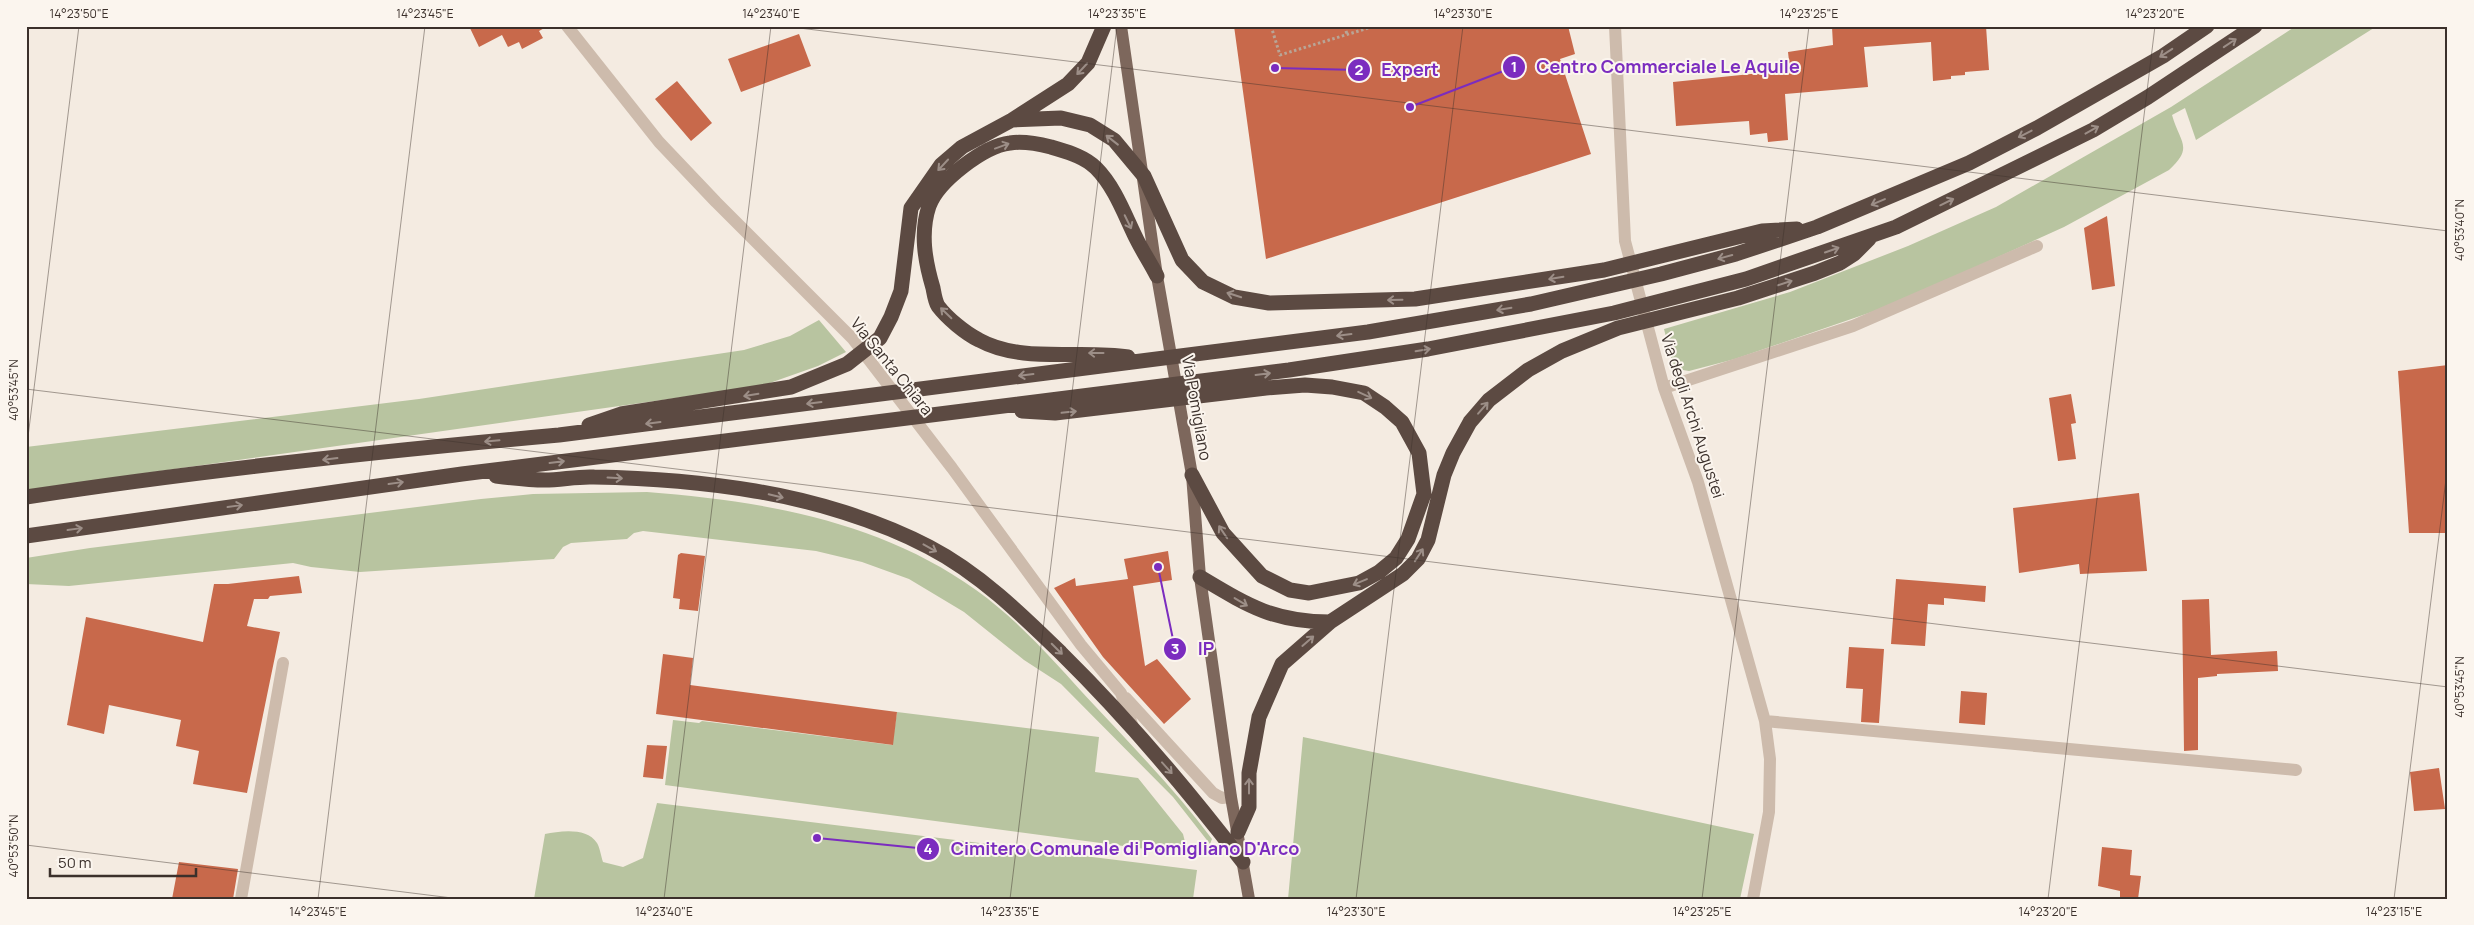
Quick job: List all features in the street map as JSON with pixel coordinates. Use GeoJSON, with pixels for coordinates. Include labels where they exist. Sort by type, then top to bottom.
{"type":"FeatureCollection","features":[{"type":"Feature","properties":{"kind":"highway"},"geometry":{"type":"LineString","coordinates":[[559,435],[621,414],[725,399],[790,387],[847,364],[880,338],[891,318],[900,291],[911,208],[941,165],[962,146],[1012,120],[1049,97],[1075,77],[1088,63],[1104,26]]}},
{"type":"Feature","properties":{"kind":"highway"},"geometry":{"type":"LineString","coordinates":[[26,496],[103,485],[462,444],[559,435],[1368,332],[1531,304],[1661,274],[1736,254],[1817,227],[1969,163],[2037,128],[2163,56],[2207,26]]}},
{"type":"Feature","properties":{"kind":"highway"},"geometry":{"type":"LineString","coordinates":[[1238,832],[1249,807],[1249,772],[1259,717],[1282,664],[1330,622],[1403,574],[1418,558],[1428,540],[1444,475],[1470,422],[1489,400],[1528,370],[1562,351],[1669,307],[1871,237],[2011,172],[2093,130],[2148,97],[2255,26]]}},
{"type":"Feature","properties":{"kind":"highway"},"geometry":{"type":"LineString","coordinates":[[1012,120],[1060,118],[1090,125],[1114,140],[1144,176],[1182,260],[1203,282],[1234,297],[1269,302],[1415,299],[1604,270],[1762,231],[1817,227]]}},
{"type":"Feature","properties":{"kind":"highway"},"geometry":{"type":"LineString","coordinates":[[1144,360],[1106,353],[1038,354],[1009,350],[979,340],[938,305],[925,257],[923,230],[930,204],[943,183],[960,169],[982,153],[1010,142],[1039,144],[1076,155],[1096,168],[1112,190],[1158,276]]}},
{"type":"Feature","properties":{"kind":"highway"},"geometry":{"type":"LineString","coordinates":[[26,536],[462,474],[888,422],[986,408],[1055,413],[1214,380],[1428,349],[1614,313],[1669,307]]}},
{"type":"Feature","properties":{"kind":"highway"},"geometry":{"type":"LineString","coordinates":[[1138,397],[1214,396],[1266,388],[1305,385],[1332,387],[1364,393],[1385,407],[1402,422],[1419,453],[1424,494],[1408,539],[1396,558],[1379,572],[1359,584],[1309,593],[1290,590],[1262,576],[1223,533],[1192,475]]}},
{"type":"Feature","properties":{"kind":"highway"},"geometry":{"type":"LineString","coordinates":[[462,474],[545,480],[593,476],[684,482],[756,491],[805,502],[875,523],[930,547],[987,585],[1033,625],[1082,674],[1191,793],[1243,862]]}},
{"type":"Feature","properties":{"kind":"highway"},"geometry":{"type":"LineString","coordinates":[[1200,577],[1251,607],[1275,616],[1308,622],[1330,622]]}},
{"type":"Feature","properties":{"kind":"main road","name":"Via Pomigliano"},"geometry":{"type":"LineString","coordinates":[[1121,26],[1158,276],[1192,475],[1200,577],[1231,797],[1249,899]]}},
{"type":"Feature","properties":{"kind":"street","name":"Via Santa Chiara"},"geometry":{"type":"LineString","coordinates":[[567,26],[659,142],[716,202],[854,339],[1081,645],[1121,693],[1135,732]]}},
{"type":"Feature","properties":{"kind":"street","name":"Via degli Archi Augustei"},"geometry":{"type":"LineString","coordinates":[[1615,26],[1625,241],[1664,388],[1698,482],[1765,721],[1770,759],[1770,812],[1753,899]]}},
{"type":"Feature","properties":{"kind":"street"},"geometry":{"type":"LineString","coordinates":[[1664,388],[1852,326],[2036,246]]}},
{"type":"Feature","properties":{"kind":"street"},"geometry":{"type":"LineString","coordinates":[[241,899],[283,664]]}},
{"type":"Feature","properties":{"kind":"street"},"geometry":{"type":"LineString","coordinates":[[1121,693],[1208,789],[1222,798],[1231,797]]}},
{"type":"Feature","properties":{"kind":"street"},"geometry":{"type":"LineString","coordinates":[[1765,721],[2296,770]]}},
{"type":"Feature","properties":{"kind":"path"},"geometry":{"type":"LineString","coordinates":[[1271,26],[1280,55],[1375,26]]}},
{"type":"Feature","properties":{"kind":"path"},"geometry":{"type":"LineString","coordinates":[[1345,26],[1347,35]]}},
{"type":"Feature","properties":{"kind":"green space"},"geometry":{"type":"Polygon","coordinates":[[[2296,26],[2377,26],[2196,140],[2185,108],[2172,115],[2183,144],[2181,156],[2177,162],[2169,170],[2064,227],[1895,304],[1735,359],[1689,371],[1677,369],[1672,361],[1664,329],[1790,292],[1908,246],[1996,207],[2171,107],[2296,26]]]}},
{"type":"Feature","properties":{"kind":"green space"},"geometry":{"type":"Polygon","coordinates":[[[819,320],[846,352],[818,366],[761,386],[26,490],[26,447],[419,399],[744,350],[790,336],[819,320]]]}},
{"type":"Feature","properties":{"kind":"green space"},"geometry":{"type":"Polygon","coordinates":[[[647,492],[734,501],[819,518],[860,531],[900,547],[939,566],[993,603],[1038,645],[1170,788],[1212,839],[1210,844],[1173,797],[1061,684],[1024,660],[964,612],[909,579],[862,562],[816,551],[643,531],[634,533],[627,539],[571,543],[563,547],[554,559],[360,572],[311,567],[293,563],[69,586],[26,584],[26,558],[90,548],[481,499],[533,494],[647,492]]]}},
{"type":"Feature","properties":{"kind":"green space"},"geometry":{"type":"Polygon","coordinates":[[[897,712],[1099,737],[1095,772],[1138,778],[1183,834],[1187,850],[1176,853],[665,785],[673,720],[699,723],[702,721],[892,745],[897,712]]]}},
{"type":"Feature","properties":{"kind":"green space"},"geometry":{"type":"Polygon","coordinates":[[[1303,737],[1754,834],[1740,899],[1288,899],[1303,737]]]}},
{"type":"Feature","properties":{"kind":"green space"},"geometry":{"type":"Polygon","coordinates":[[[657,803],[1197,870],[1193,899],[534,899],[545,834],[573,831],[587,834],[597,843],[603,862],[623,867],[643,858],[657,803]]]}},
{"type":"Feature","properties":{"kind":"building"},"geometry":{"type":"Polygon","coordinates":[[[469,26],[548,26],[539,31],[543,38],[522,49],[519,42],[508,47],[502,35],[479,47],[469,26]]]}},
{"type":"Feature","properties":{"kind":"building"},"geometry":{"type":"Polygon","coordinates":[[[1234,26],[1568,26],[1575,54],[1560,59],[1591,154],[1266,259],[1234,26]]]}},
{"type":"Feature","properties":{"kind":"building"},"geometry":{"type":"Polygon","coordinates":[[[1986,26],[1989,70],[1965,72],[1965,75],[1951,76],[1951,79],[1933,81],[1931,42],[1864,47],[1868,87],[1785,94],[1788,140],[1768,142],[1767,133],[1750,135],[1749,121],[1676,126],[1673,82],[1790,70],[1788,52],[1833,45],[1832,27],[1986,26]]]}},
{"type":"Feature","properties":{"kind":"building"},"geometry":{"type":"Polygon","coordinates":[[[799,34],[811,66],[741,92],[728,59],[799,34]]]}},
{"type":"Feature","properties":{"kind":"building"},"geometry":{"type":"Polygon","coordinates":[[[677,81],[712,123],[691,141],[655,99],[677,81]]]}},
{"type":"Feature","properties":{"kind":"building"},"geometry":{"type":"Polygon","coordinates":[[[2107,216],[2115,286],[2092,290],[2084,228],[2107,216]]]}},
{"type":"Feature","properties":{"kind":"building"},"geometry":{"type":"Polygon","coordinates":[[[2448,365],[2448,533],[2409,533],[2398,371],[2448,365]]]}},
{"type":"Feature","properties":{"kind":"building"},"geometry":{"type":"Polygon","coordinates":[[[2071,394],[2076,423],[2071,424],[2076,459],[2058,461],[2049,398],[2071,394]]]}},
{"type":"Feature","properties":{"kind":"building"},"geometry":{"type":"Polygon","coordinates":[[[2139,493],[2147,571],[2080,574],[2079,564],[2019,573],[2013,508],[2139,493]]]}},
{"type":"Feature","properties":{"kind":"building"},"geometry":{"type":"Polygon","coordinates":[[[1168,551],[1172,580],[1133,586],[1145,666],[1157,659],[1191,699],[1164,724],[1103,657],[1054,588],[1075,578],[1076,586],[1128,579],[1124,559],[1168,551]]]}},
{"type":"Feature","properties":{"kind":"building"},"geometry":{"type":"Polygon","coordinates":[[[681,553],[705,556],[698,611],[679,609],[680,599],[673,598],[678,555],[681,553]]]}},
{"type":"Feature","properties":{"kind":"building"},"geometry":{"type":"Polygon","coordinates":[[[299,576],[302,593],[270,596],[268,599],[254,599],[247,626],[280,632],[247,793],[193,784],[199,751],[176,746],[181,720],[109,705],[104,734],[67,725],[86,617],[203,642],[214,584],[299,576]]]}},
{"type":"Feature","properties":{"kind":"building"},"geometry":{"type":"Polygon","coordinates":[[[1896,579],[1986,586],[1985,602],[1944,598],[1944,605],[1928,604],[1925,646],[1891,644],[1896,579]]]}},
{"type":"Feature","properties":{"kind":"building"},"geometry":{"type":"Polygon","coordinates":[[[2209,599],[2211,655],[2277,651],[2278,671],[2217,674],[2217,676],[2198,678],[2198,750],[2184,751],[2182,600],[2209,599]]]}},
{"type":"Feature","properties":{"kind":"building"},"geometry":{"type":"Polygon","coordinates":[[[1849,647],[1884,649],[1879,723],[1861,722],[1863,689],[1846,688],[1849,647]]]}},
{"type":"Feature","properties":{"kind":"building"},"geometry":{"type":"Polygon","coordinates":[[[663,654],[693,658],[690,685],[897,712],[893,745],[656,714],[663,654]]]}},
{"type":"Feature","properties":{"kind":"building"},"geometry":{"type":"Polygon","coordinates":[[[1961,691],[1987,693],[1985,725],[1959,723],[1961,691]]]}},
{"type":"Feature","properties":{"kind":"building"},"geometry":{"type":"Polygon","coordinates":[[[647,745],[667,746],[663,779],[643,777],[647,745]]]}},
{"type":"Feature","properties":{"kind":"building"},"geometry":{"type":"Polygon","coordinates":[[[2439,768],[2445,809],[2414,811],[2410,772],[2439,768]]]}},
{"type":"Feature","properties":{"kind":"building"},"geometry":{"type":"Polygon","coordinates":[[[2102,847],[2132,850],[2130,875],[2141,876],[2138,899],[2120,899],[2120,891],[2098,886],[2102,847]]]}},
{"type":"Feature","properties":{"kind":"building"},"geometry":{"type":"Polygon","coordinates":[[[179,862],[238,869],[233,899],[172,899],[179,862]]]}},
{"type":"Feature","properties":{"kind":"place","name":"Expert"},"geometry":{"type":"Point","coordinates":[1275,68]}},
{"type":"Feature","properties":{"kind":"place","name":"Centro Commerciale Le Aquile"},"geometry":{"type":"Point","coordinates":[1410,107]}},
{"type":"Feature","properties":{"kind":"place","name":"IP"},"geometry":{"type":"Point","coordinates":[1158,567]}},
{"type":"Feature","properties":{"kind":"place","name":"Cimitero Comunale di Pomigliano D'Arco"},"geometry":{"type":"Point","coordinates":[817,838]}}]}
